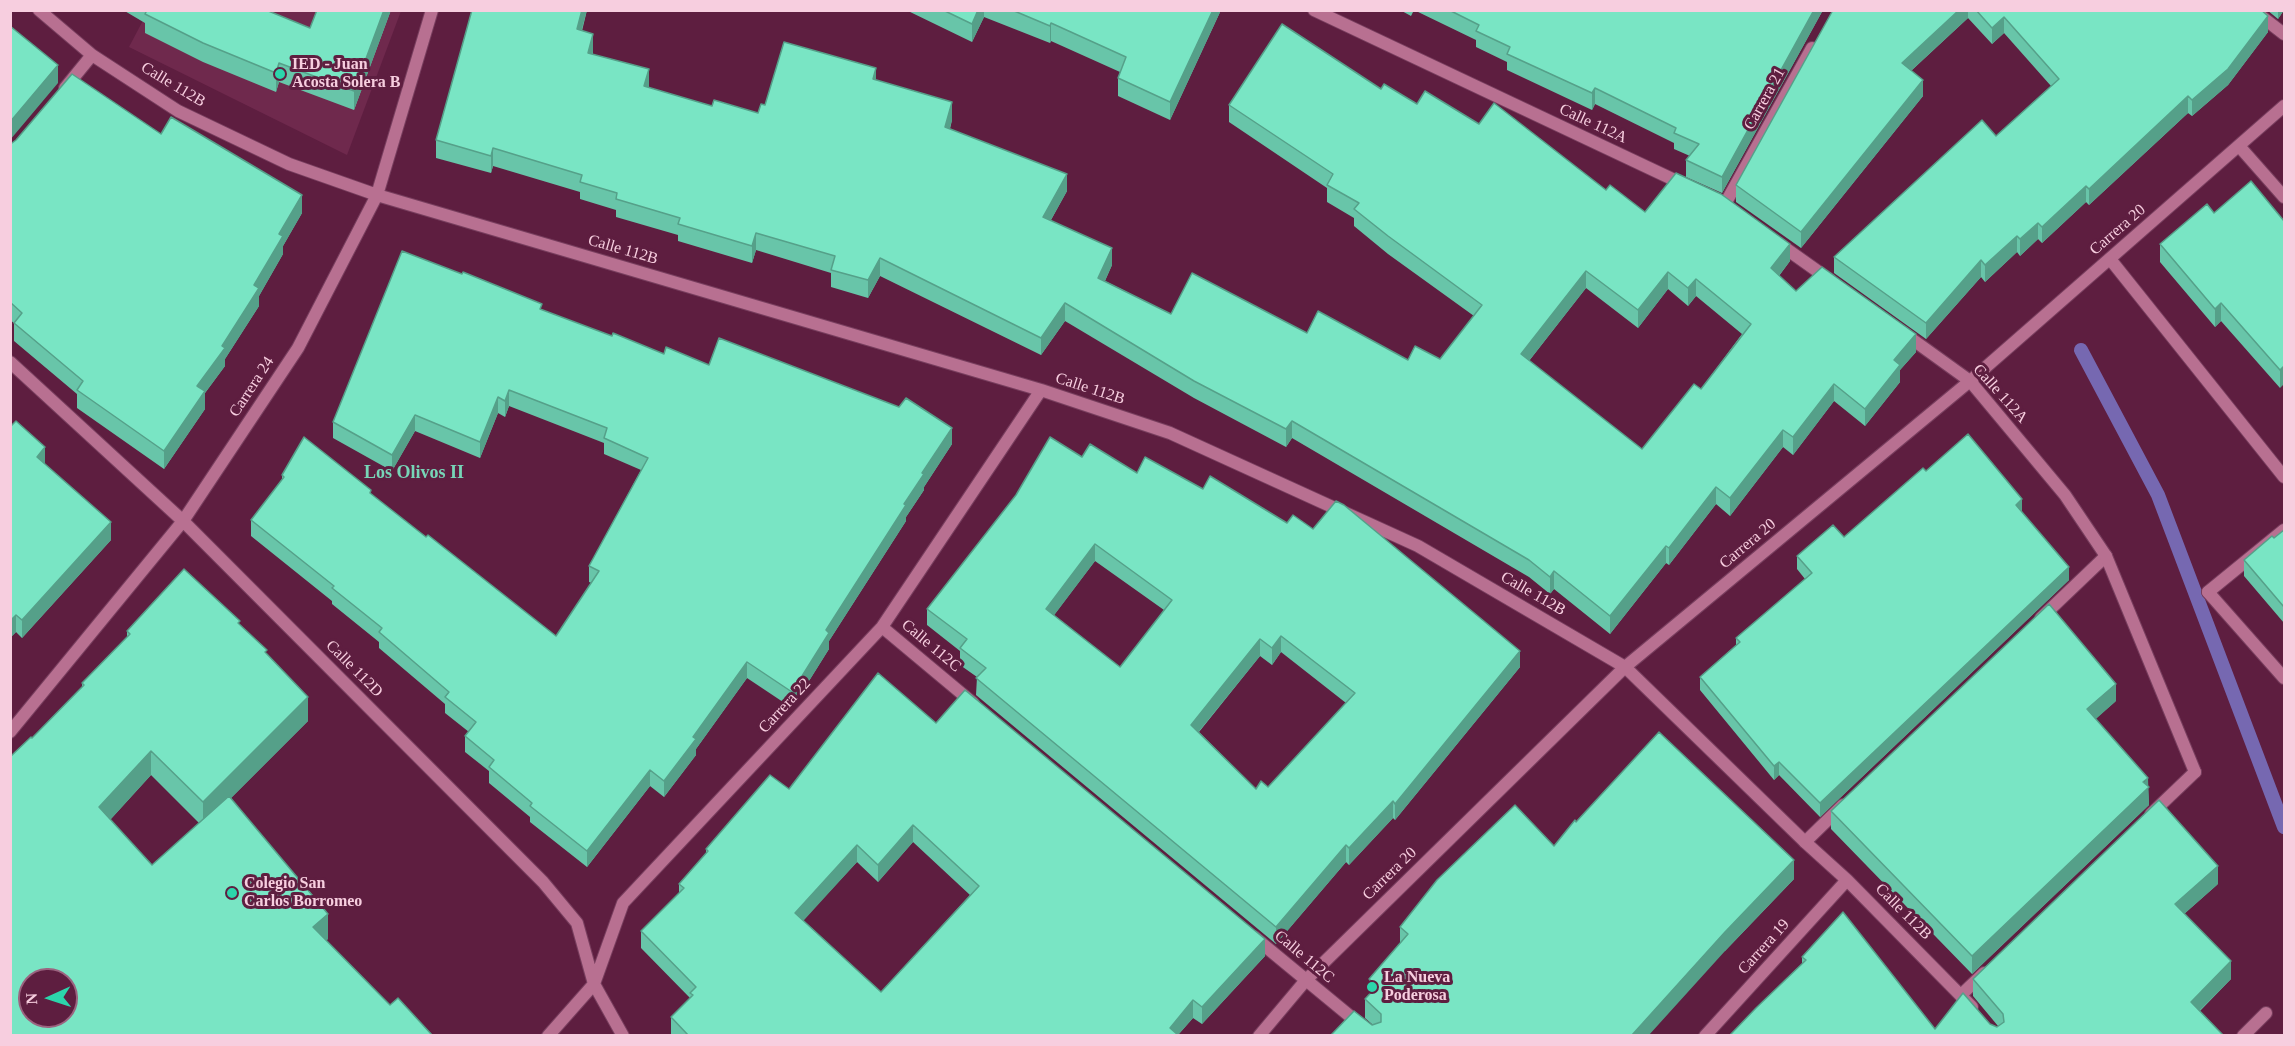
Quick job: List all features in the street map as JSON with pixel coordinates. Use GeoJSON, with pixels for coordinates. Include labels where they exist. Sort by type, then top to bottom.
{"type":"FeatureCollection","features":[{"type":"Feature","properties":{"kind":"street","name":"Calle 112B"},"geometry":{"type":"LineString","coordinates":[[39,10],[92,55],[178,111],[289,164],[377,195],[1041,390],[1170,433],[1418,546],[1625,667],[1804,842],[1847,880],[1982,1019]]}},
{"type":"Feature","properties":{"kind":"street","name":"Carrera 24"},"geometry":{"type":"LineString","coordinates":[[10,732],[183,521],[298,348],[377,195],[432,10]]}},
{"type":"Feature","properties":{"kind":"street","name":"Calle 112A"},"geometry":{"type":"LineString","coordinates":[[1314,10],[1692,189]]}},
{"type":"Feature","properties":{"kind":"street"},"geometry":{"type":"LineString","coordinates":[[2253,10],[2284,34]]}},
{"type":"Feature","properties":{"kind":"street","name":"Carrera 21"},"geometry":{"type":"LineString","coordinates":[[1724,205],[1821,33]]}},
{"type":"Feature","properties":{"kind":"street"},"geometry":{"type":"LineString","coordinates":[[55,99],[92,55]]}},
{"type":"Feature","properties":{"kind":"street","name":"Carrera 20"},"geometry":{"type":"LineString","coordinates":[[1259,1035],[1306,981],[1625,667],[1970,381],[2284,106]]}},
{"type":"Feature","properties":{"kind":"street"},"geometry":{"type":"LineString","coordinates":[[2239,146],[2284,197]]}},
{"type":"Feature","properties":{"kind":"street"},"geometry":{"type":"LineString","coordinates":[[1772,238],[1838,286]]}},
{"type":"Feature","properties":{"kind":"street"},"geometry":{"type":"LineString","coordinates":[[2110,259],[2284,477]]}},
{"type":"Feature","properties":{"kind":"street","name":"Calle 112A"},"geometry":{"type":"LineString","coordinates":[[1894,327],[1970,381],[2065,495],[2106,556],[2195,772],[2143,822]]}},
{"type":"Feature","properties":{"kind":"street","name":"Calle 112D"},"geometry":{"type":"LineString","coordinates":[[10,362],[183,521],[543,882],[577,923],[594,984],[623,1035]]}},
{"type":"Feature","properties":{"kind":"street","name":"Carrera 22"},"geometry":{"type":"LineString","coordinates":[[548,1035],[594,984],[623,903],[882,627],[1041,390]]}},
{"type":"Feature","properties":{"kind":"street"},"geometry":{"type":"LineString","coordinates":[[2284,530],[2208,592],[2284,678]]}},
{"type":"Feature","properties":{"kind":"street"},"geometry":{"type":"LineString","coordinates":[[2029,629],[2106,556]]}},
{"type":"Feature","properties":{"kind":"street","name":"Calle 112C"},"geometry":{"type":"LineString","coordinates":[[882,627],[984,711]]}},
{"type":"Feature","properties":{"kind":"street"},"geometry":{"type":"LineString","coordinates":[[1804,842],[1856,793]]}},
{"type":"Feature","properties":{"kind":"street","name":"Carrera 19"},"geometry":{"type":"LineString","coordinates":[[1705,1035],[1847,880]]}},
{"type":"Feature","properties":{"kind":"street","name":"Calle 112C"},"geometry":{"type":"LineString","coordinates":[[1241,927],[1374,1035]]}},
{"type":"Feature","properties":{"kind":"street"},"geometry":{"type":"LineString","coordinates":[[1961,995],[1996,962]]}},
{"type":"Feature","properties":{"kind":"street"},"geometry":{"type":"LineString","coordinates":[[2243,1035],[2266,1013]]}},
{"type":"Feature","properties":{"kind":"shaded area","name":"IED - Juan Acosta Solera B"},"geometry":{"type":"Polygon","coordinates":[[[148,11],[401,11],[347,155],[129,47],[148,11]]]}},
{"type":"Feature","properties":{"kind":"building"},"geometry":{"type":"Polygon","coordinates":[[[147,10],[266,10],[310,28],[317,10],[384,10],[354,91],[279,63],[276,73],[203,43],[145,14],[147,10]]]}},
{"type":"Feature","properties":{"kind":"building"},"geometry":{"type":"Polygon","coordinates":[[[472,10],[582,10],[577,29],[593,34],[588,53],[649,69],[644,86],[712,106],[714,100],[758,113],[761,104],[765,105],[784,42],[876,68],[873,79],[952,102],[945,127],[1067,174],[1043,217],[1112,248],[1098,278],[1171,314],[1192,273],[1307,333],[1318,311],[1408,360],[1415,346],[1440,359],[1482,305],[1354,209],[1359,203],[1327,185],[1333,174],[1229,105],[1282,24],[1381,89],[1384,84],[1417,104],[1425,91],[1479,124],[1494,103],[1606,190],[1610,185],[1645,212],[1676,173],[1721,194],[1790,244],[1771,268],[1796,291],[1822,267],[1916,334],[1894,360],[1900,365],[1865,409],[1834,384],[1793,437],[1783,430],[1730,498],[1716,487],[1669,548],[1666,546],[1610,616],[1554,571],[1550,577],[1529,560],[1292,421],[1286,429],[1194,381],[1065,303],[1041,338],[880,258],[868,280],[831,270],[835,256],[756,233],[752,246],[678,224],[680,218],[616,199],[617,193],[580,182],[582,175],[493,148],[491,156],[436,140],[472,10]],[[1586,271],[1521,354],[1642,449],[1694,384],[1701,389],[1751,324],[1696,279],[1688,288],[1668,272],[1638,310],[1586,271]]]}},
{"type":"Feature","properties":{"kind":"building"},"geometry":{"type":"Polygon","coordinates":[[[943,10],[978,10],[972,24],[943,10]]]}},
{"type":"Feature","properties":{"kind":"building"},"geometry":{"type":"Polygon","coordinates":[[[1012,10],[1213,10],[1170,102],[1118,78],[1126,57],[1051,23],[1050,26],[1012,10]]]}},
{"type":"Feature","properties":{"kind":"building"},"geometry":{"type":"Polygon","coordinates":[[[1449,10],[1814,10],[1722,177],[1686,160],[1699,144],[1674,133],[1676,128],[1595,88],[1592,93],[1507,54],[1510,47],[1476,31],[1479,25],[1449,10]]]}},
{"type":"Feature","properties":{"kind":"building"},"geometry":{"type":"Polygon","coordinates":[[[1833,10],[1959,10],[1902,63],[1923,80],[1801,232],[1736,185],[1833,10]]]}},
{"type":"Feature","properties":{"kind":"building"},"geometry":{"type":"Polygon","coordinates":[[[1976,10],[2261,10],[2268,16],[2228,69],[2192,100],[2188,96],[2089,189],[2086,186],[2042,227],[2038,223],[2020,239],[2017,236],[1985,265],[1981,260],[1926,323],[1834,257],[1982,120],[1996,136],[2059,79],[2004,17],[1992,28],[1976,10]]]}},
{"type":"Feature","properties":{"kind":"building"},"geometry":{"type":"Polygon","coordinates":[[[10,26],[58,65],[10,122],[10,26]]]}},
{"type":"Feature","properties":{"kind":"building"},"geometry":{"type":"Polygon","coordinates":[[[72,74],[161,134],[171,117],[302,195],[279,234],[283,236],[254,285],[259,288],[222,346],[225,348],[197,386],[205,391],[164,451],[77,390],[83,381],[14,323],[22,313],[10,302],[10,143],[16,140],[72,74]]]}},
{"type":"Feature","properties":{"kind":"building"},"geometry":{"type":"Polygon","coordinates":[[[2251,181],[2284,221],[2284,366],[2280,370],[2221,303],[2215,309],[2160,244],[2207,204],[2214,213],[2251,181]]]}},
{"type":"Feature","properties":{"kind":"building"},"geometry":{"type":"Polygon","coordinates":[[[402,251],[462,274],[463,272],[542,304],[540,309],[612,336],[613,333],[664,354],[666,347],[709,365],[719,338],[899,407],[906,398],[952,428],[826,630],[829,633],[792,692],[747,662],[693,737],[696,739],[664,781],[650,770],[587,851],[530,806],[532,803],[489,767],[494,760],[465,736],[476,722],[445,697],[449,692],[379,632],[382,628],[332,588],[334,586],[251,520],[284,477],[282,475],[304,437],[371,490],[370,493],[426,537],[428,535],[556,636],[599,571],[589,566],[648,458],[604,438],[607,428],[509,390],[505,401],[498,397],[480,442],[415,415],[392,455],[333,422],[402,251]]]}},
{"type":"Feature","properties":{"kind":"building"},"geometry":{"type":"Polygon","coordinates":[[[16,421],[45,447],[37,457],[111,522],[22,620],[16,615],[10,621],[10,427],[16,421]]]}},
{"type":"Feature","properties":{"kind":"building"},"geometry":{"type":"Polygon","coordinates":[[[1968,434],[2022,499],[2016,505],[2069,567],[1820,803],[1779,762],[1774,766],[1700,677],[1740,642],[1736,638],[1812,573],[1797,556],[1833,525],[1844,537],[1923,468],[1926,471],[1968,434]]]}},
{"type":"Feature","properties":{"kind":"building"},"geometry":{"type":"Polygon","coordinates":[[[1050,437],[1082,457],[1090,444],[1137,473],[1145,457],[1203,489],[1210,476],[1287,523],[1293,515],[1313,529],[1336,501],[1344,505],[1520,651],[1395,804],[1393,801],[1349,848],[1346,845],[1276,927],[976,678],[986,668],[960,648],[967,639],[927,609],[1016,495],[1050,437]],[[1095,544],[1046,609],[1120,667],[1172,600],[1095,544]],[[1281,636],[1272,648],[1260,639],[1191,725],[1256,789],[1261,781],[1268,787],[1355,693],[1281,636]]]}},
{"type":"Feature","properties":{"kind":"building"},"geometry":{"type":"Polygon","coordinates":[[[2284,530],[2284,607],[2244,560],[2272,536],[2274,538],[2284,530]]]}},
{"type":"Feature","properties":{"kind":"building"},"geometry":{"type":"Polygon","coordinates":[[[184,569],[240,621],[238,623],[267,650],[265,652],[308,697],[203,802],[151,751],[99,807],[152,865],[229,796],[328,914],[313,927],[390,1005],[398,998],[432,1035],[10,1035],[10,757],[84,685],[82,683],[130,634],[127,631],[184,569]]]}},
{"type":"Feature","properties":{"kind":"building"},"geometry":{"type":"Polygon","coordinates":[[[2049,604],[2116,684],[2087,709],[2148,778],[2143,782],[2149,787],[1972,956],[1831,811],[2049,604]]]}},
{"type":"Feature","properties":{"kind":"building"},"geometry":{"type":"Polygon","coordinates":[[[878,673],[936,723],[965,690],[1265,939],[1202,1007],[1193,1000],[1170,1028],[1178,1035],[688,1035],[671,1017],[693,995],[690,993],[696,987],[641,931],[684,888],[679,884],[770,775],[789,789],[878,673]],[[913,825],[878,865],[857,845],[795,913],[881,992],[979,886],[913,825]]]}},
{"type":"Feature","properties":{"kind":"building"},"geometry":{"type":"Polygon","coordinates":[[[1659,732],[1794,860],[1632,1035],[1331,1035],[1354,1011],[1372,1025],[1381,1022],[1381,1014],[1365,999],[1377,986],[1369,979],[1408,934],[1400,927],[1437,880],[1515,805],[1554,846],[1575,820],[1576,822],[1659,732]]]}},
{"type":"Feature","properties":{"kind":"building"},"geometry":{"type":"Polygon","coordinates":[[[2159,800],[2218,866],[2175,904],[2231,961],[2191,1002],[2223,1035],[1730,1035],[1806,960],[1802,957],[1843,912],[1935,1029],[1963,993],[1990,1024],[1997,1027],[2004,1022],[2003,1014],[1973,979],[2159,800]]]}},
{"type":"Feature","properties":{"kind":"waterway"},"geometry":{"type":"LineString","coordinates":[[2081,350],[2158,495],[2284,827]]}},
{"type":"Feature","properties":{"kind":"place","name":"IED - Juan Acosta Solera B"},"geometry":{"type":"Point","coordinates":[280,74]}},
{"type":"Feature","properties":{"kind":"place","name":"Colegio San Carlos Borromeo"},"geometry":{"type":"Point","coordinates":[232,893]}},
{"type":"Feature","properties":{"kind":"place","name":"La Nueva Poderosa"},"geometry":{"type":"Point","coordinates":[1372,987]}},
{"type":"Feature","properties":{"kind":"district","name":"Los Olivos II"},"geometry":{"type":"Point","coordinates":[414,473]}}]}
